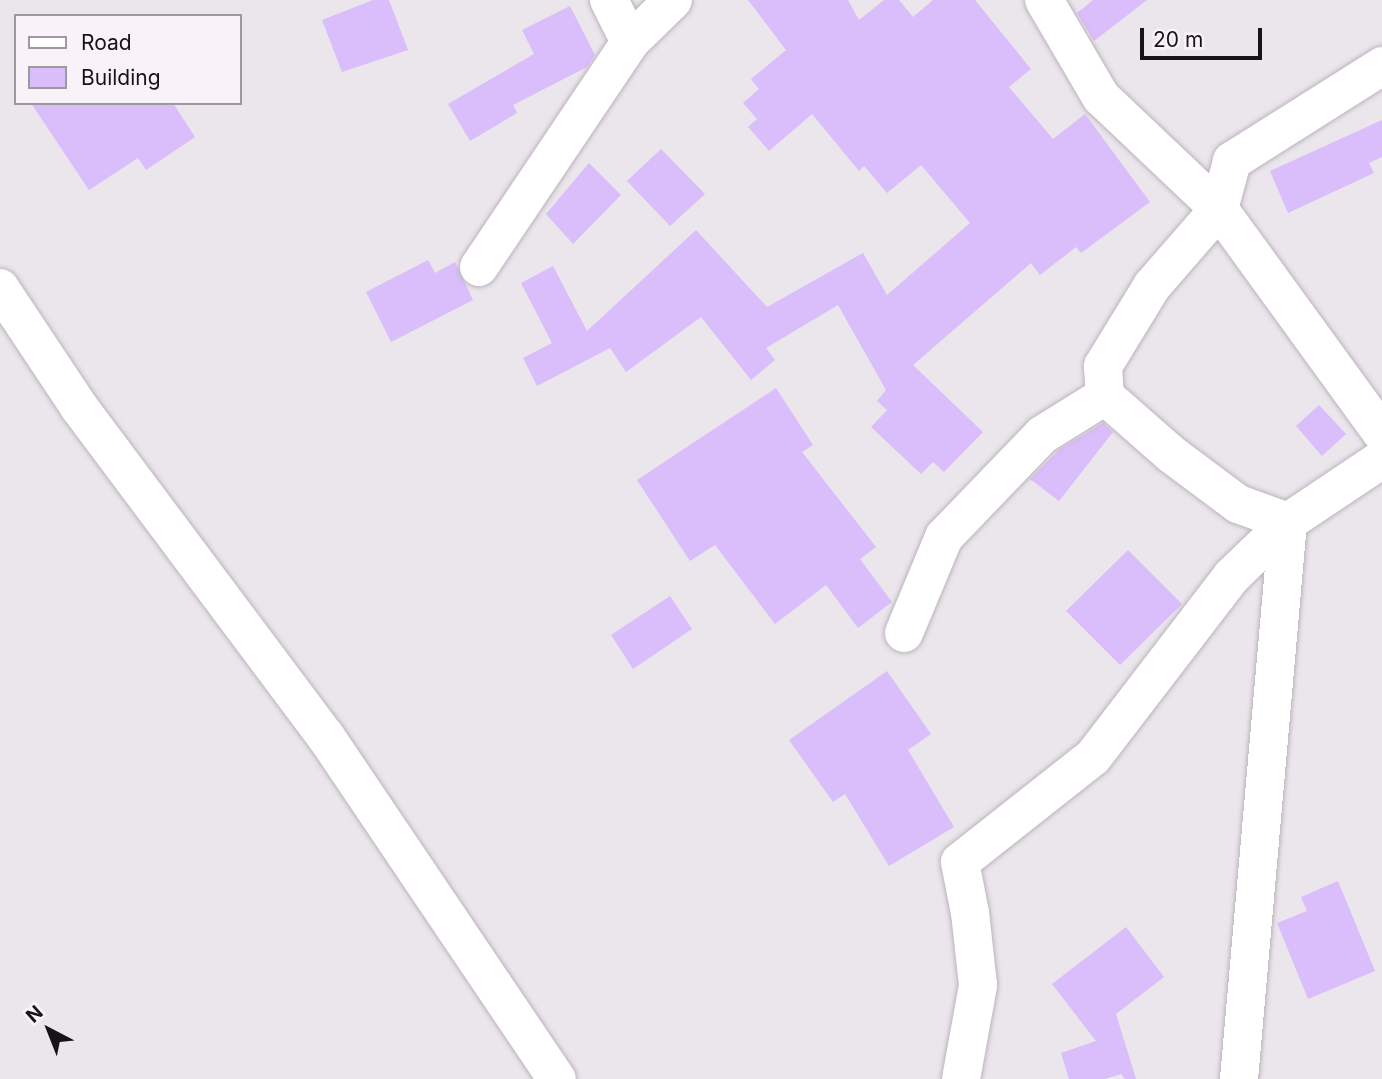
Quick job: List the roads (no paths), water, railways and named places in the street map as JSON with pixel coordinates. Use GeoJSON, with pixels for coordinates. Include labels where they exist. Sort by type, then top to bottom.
{"type":"FeatureCollection","features":[{"type":"Feature","properties":{"kind":"street"},"geometry":{"type":"LineString","coordinates":[[609,0],[630,42]]}},
{"type":"Feature","properties":{"kind":"street"},"geometry":{"type":"LineString","coordinates":[[479,268],[630,42],[673,0]]}},
{"type":"Feature","properties":{"kind":"street"},"geometry":{"type":"LineString","coordinates":[[1044,0],[1101,97],[1219,209],[1382,433]]}},
{"type":"Feature","properties":{"kind":"street"},"geometry":{"type":"LineString","coordinates":[[1288,522],[1237,504],[1171,454],[1105,396],[1104,366],[1152,286],[1219,209],[1232,161],[1382,66]]}},
{"type":"Feature","properties":{"kind":"street"},"geometry":{"type":"LineString","coordinates":[[0,288],[79,407],[326,737],[557,1079]]}},
{"type":"Feature","properties":{"kind":"street"},"geometry":{"type":"LineString","coordinates":[[904,633],[944,537],[1042,435],[1105,396]]}},
{"type":"Feature","properties":{"kind":"street"},"geometry":{"type":"LineString","coordinates":[[961,1079],[978,985],[970,913],[960,862],[1093,757],[1231,577],[1288,522],[1382,459]]}},
{"type":"Feature","properties":{"kind":"street"},"geometry":{"type":"LineString","coordinates":[[1239,1079],[1288,522]]}}]}
